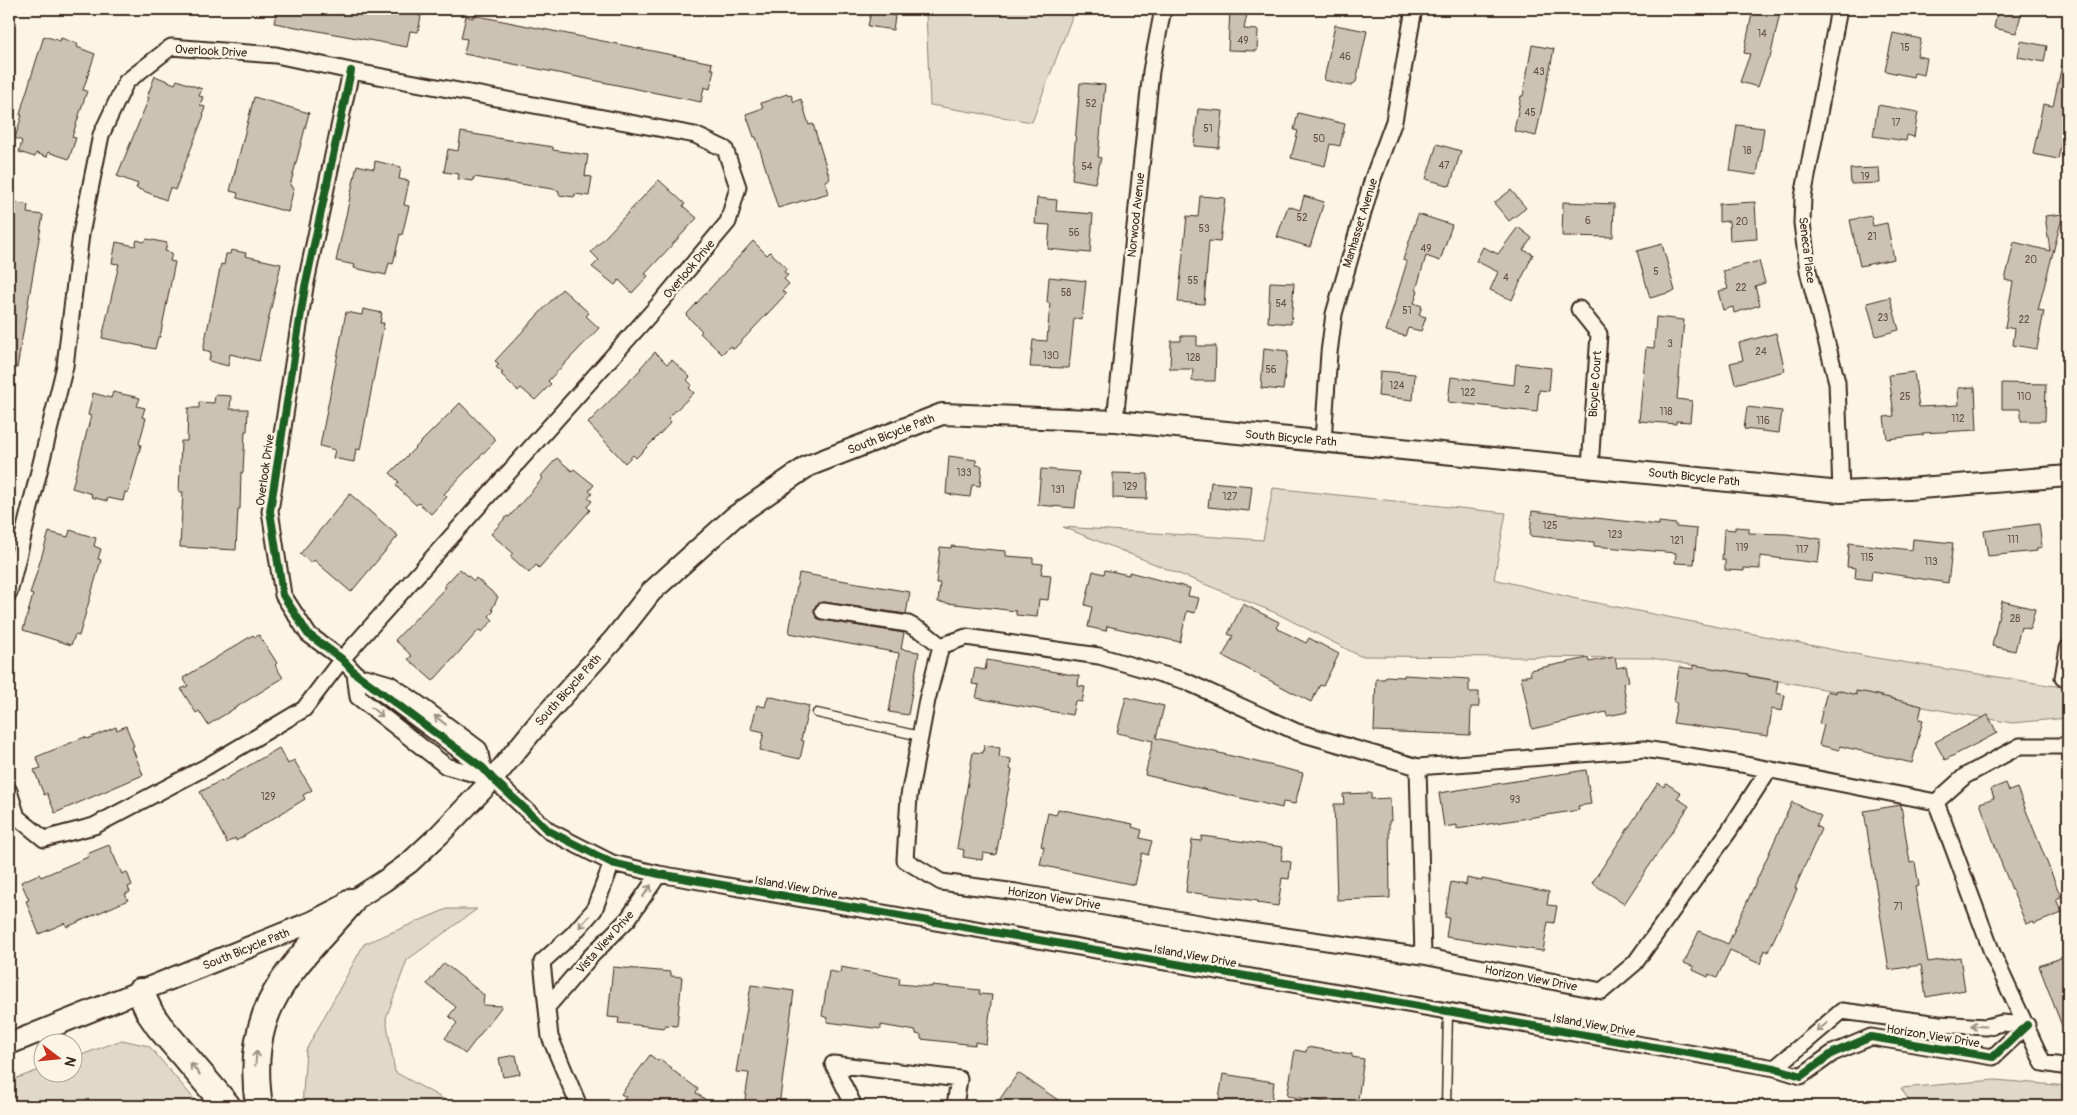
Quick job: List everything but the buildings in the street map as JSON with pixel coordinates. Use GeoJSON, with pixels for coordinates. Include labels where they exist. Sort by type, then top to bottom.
{"type":"FeatureCollection","features":[{"type":"Feature","properties":{"kind":"highway"},"geometry":{"type":"LineString","coordinates":[[259,1106],[255,1067],[256,1047],[267,1009],[276,991],[289,973],[351,902]]}},
{"type":"Feature","properties":{"kind":"highway"},"geometry":{"type":"LineString","coordinates":[[140,992],[150,1013],[159,1026],[227,1106]]}},
{"type":"Feature","properties":{"kind":"street","name":"Norwood Avenue"},"geometry":{"type":"LineString","coordinates":[[1115,421],[1151,72],[1163,9]]}},
{"type":"Feature","properties":{"kind":"street","name":"Manhasset Avenue"},"geometry":{"type":"LineString","coordinates":[[1323,441],[1329,353],[1334,314],[1373,178],[1394,121],[1414,9]]}},
{"type":"Feature","properties":{"kind":"street","name":"Seneca Place"},"geometry":{"type":"LineString","coordinates":[[1839,9],[1803,197],[1802,223],[1808,271],[1836,382],[1841,492]]}},
{"type":"Feature","properties":{"kind":"street","name":"Overlook Drive"},"geometry":{"type":"LineString","coordinates":[[9,592],[65,366],[82,234],[101,135],[126,82],[171,47],[276,55],[350,71],[695,135],[725,149],[738,187],[728,222],[660,303],[342,659],[304,709],[206,766],[94,826],[44,839],[16,817],[9,791]]}},
{"type":"Feature","properties":{"kind":"street","name":"Overlook Drive"},"geometry":{"type":"LineString","coordinates":[[350,71],[305,287],[270,511],[283,595],[308,634],[342,659],[355,674],[488,774]]}},
{"type":"Feature","properties":{"kind":"street","name":"Bicycle Court"},"geometry":{"type":"LineString","coordinates":[[1579,309],[1598,334],[1590,466]]}},
{"type":"Feature","properties":{"kind":"street","name":"South Bicycle Path"},"geometry":{"type":"LineString","coordinates":[[9,1044],[305,925],[351,902],[408,863],[439,836],[488,774],[542,719],[615,638],[651,592],[734,517],[808,466],[942,414],[1115,421],[1841,492],[2068,476]]}},
{"type":"Feature","properties":{"kind":"street"},"geometry":{"type":"LineString","coordinates":[[823,611],[908,624],[925,633],[941,646],[966,637],[1099,656],[1185,680],[1297,732],[1418,768],[1644,749],[1769,770],[1936,802]]}},
{"type":"Feature","properties":{"kind":"street","name":"Horizon View Drive"},"geometry":{"type":"LineString","coordinates":[[941,646],[920,736],[909,796],[905,860],[941,882],[1016,892],[1223,927],[1423,956],[1602,991],[1635,963],[1729,831],[1769,770]]}},
{"type":"Feature","properties":{"kind":"street"},"geometry":{"type":"LineString","coordinates":[[2063,678],[2068,648]]}},
{"type":"Feature","properties":{"kind":"street"},"geometry":{"type":"LineString","coordinates":[[488,774],[446,766],[358,697],[355,674],[390,684],[416,702],[479,749],[488,774],[549,831],[612,863],[594,910],[573,934],[542,962],[550,1036],[563,1072],[579,1106]]}},
{"type":"Feature","properties":{"kind":"street"},"geometry":{"type":"LineString","coordinates":[[1936,802],[1965,776],[2020,746],[2068,746]]}},
{"type":"Feature","properties":{"kind":"street"},"geometry":{"type":"LineString","coordinates":[[1418,768],[1423,956]]}},
{"type":"Feature","properties":{"kind":"street"},"geometry":{"type":"LineString","coordinates":[[1936,802],[1993,955],[2043,1063],[2068,1067]]}},
{"type":"Feature","properties":{"kind":"street","name":"Island View Drive"},"geometry":{"type":"LineString","coordinates":[[612,863],[659,874],[1775,1068]]}},
{"type":"Feature","properties":{"kind":"street","name":"Vista View Drive"},"geometry":{"type":"LineString","coordinates":[[547,1007],[591,956],[628,919],[659,874]]}},
{"type":"Feature","properties":{"kind":"street","name":"Horizon View Drive"},"geometry":{"type":"LineString","coordinates":[[1775,1068],[1842,1011],[1939,1024],[1986,1027],[2002,1023],[2026,1025]]}},
{"type":"Feature","properties":{"kind":"street","name":"Horizon View Drive"},"geometry":{"type":"LineString","coordinates":[[1775,1068],[1800,1076],[1833,1053],[1871,1037],[1992,1057],[2026,1025]]}},
{"type":"Feature","properties":{"kind":"street"},"geometry":{"type":"LineString","coordinates":[[854,1106],[833,1064],[960,1079],[955,1106]]}},
{"type":"Feature","properties":{"kind":"lane"},"geometry":{"type":"LineString","coordinates":[[817,713],[920,736]]}},
{"type":"Feature","properties":{"kind":"lane"},"geometry":{"type":"LineString","coordinates":[[1446,1106],[1448,1011]]}},
{"type":"Feature","properties":{"kind":"shaded area"},"geometry":{"type":"Polygon","coordinates":[[[924,9],[1060,9],[1072,17],[1032,122],[930,105],[926,13],[924,9]]]}},
{"type":"Feature","properties":{"kind":"shaded area"},"geometry":{"type":"Polygon","coordinates":[[[1273,488],[1506,513],[1494,579],[1577,599],[1870,657],[2068,688],[2068,718],[2012,723],[1652,658],[1360,656],[1276,613],[1063,527],[1263,540],[1273,488]]]}},
{"type":"Feature","properties":{"kind":"shaded area"},"geometry":{"type":"Polygon","coordinates":[[[447,909],[477,909],[407,960],[386,1018],[395,1072],[456,1106],[302,1106],[306,1050],[364,944],[447,909]]]}},
{"type":"Feature","properties":{"kind":"shaded area"},"geometry":{"type":"Polygon","coordinates":[[[122,1040],[149,1046],[200,1106],[9,1106],[9,1081],[32,1073],[32,1082],[82,1082],[82,1055],[122,1040]]]}},
{"type":"Feature","properties":{"kind":"shaded area"},"geometry":{"type":"Polygon","coordinates":[[[1995,1080],[2068,1086],[2068,1106],[1912,1106],[1901,1088],[1995,1080]]]}},
{"type":"Feature","properties":{"kind":"cycle path"},"geometry":{"type":"LineString","coordinates":[[351,71],[305,287],[270,511],[283,595],[308,634],[342,659],[355,673],[483,768],[549,831],[612,863],[659,874],[1775,1068],[1801,1076],[1833,1053],[1871,1037],[1993,1057],[2027,1025]]}}]}
